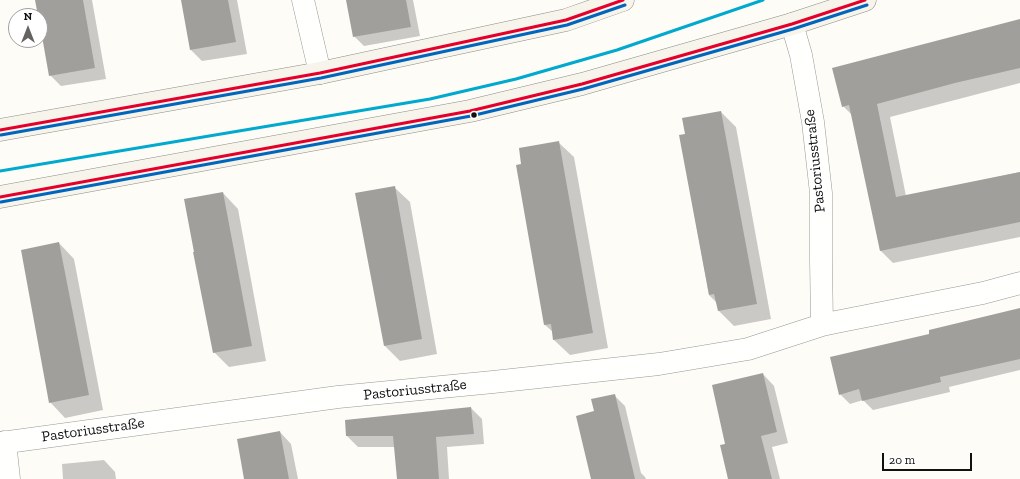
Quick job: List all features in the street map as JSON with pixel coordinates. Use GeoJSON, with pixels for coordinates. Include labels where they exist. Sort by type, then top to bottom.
{"type":"FeatureCollection","features":[{"type":"Feature","properties":{"kind":"main road"},"geometry":{"type":"LineString","coordinates":[[0,130],[320,72],[566,20],[623,0]]}},
{"type":"Feature","properties":{"kind":"main road"},"geometry":{"type":"LineString","coordinates":[[0,197],[470,111],[582,84],[792,24],[865,0]]}},
{"type":"Feature","properties":{"kind":"street"},"geometry":{"type":"LineString","coordinates":[[303,0],[320,72]]}},
{"type":"Feature","properties":{"kind":"street","name":"Pastoriusstraße"},"geometry":{"type":"LineString","coordinates":[[792,24],[801,56],[813,122],[821,193],[822,325]]}},
{"type":"Feature","properties":{"kind":"street","name":"Pastoriusstraße"},"geometry":{"type":"LineString","coordinates":[[9,479],[2,442],[338,397],[659,364],[748,349],[822,325],[983,293],[1020,283]]}},
{"type":"Feature","properties":{"kind":"building"},"geometry":{"type":"Polygon","coordinates":[[[35,0],[83,0],[95,68],[49,76],[44,48],[48,48],[48,8],[36,8],[35,0]]]}},
{"type":"Feature","properties":{"kind":"building"},"geometry":{"type":"Polygon","coordinates":[[[181,0],[228,0],[236,42],[190,50],[181,0]]]}},
{"type":"Feature","properties":{"kind":"building"},"geometry":{"type":"Polygon","coordinates":[[[346,0],[406,0],[411,27],[353,37],[346,0]]]}},
{"type":"Feature","properties":{"kind":"building"},"geometry":{"type":"Polygon","coordinates":[[[1020,19],[1020,68],[955,83],[877,104],[896,197],[1020,172],[1020,222],[880,251],[849,105],[842,107],[832,68],[1020,19]]]}},
{"type":"Feature","properties":{"kind":"building"},"geometry":{"type":"Polygon","coordinates":[[[721,111],[757,304],[718,311],[714,294],[709,295],[679,135],[685,134],[682,118],[721,111]]]}},
{"type":"Feature","properties":{"kind":"building"},"geometry":{"type":"Polygon","coordinates":[[[559,141],[593,333],[553,340],[551,324],[544,325],[516,165],[521,164],[519,148],[559,141]]]}},
{"type":"Feature","properties":{"kind":"building"},"geometry":{"type":"Polygon","coordinates":[[[395,186],[422,339],[384,346],[355,193],[395,186]]]}},
{"type":"Feature","properties":{"kind":"building"},"geometry":{"type":"Polygon","coordinates":[[[223,192],[252,346],[213,353],[184,199],[223,192]]]}},
{"type":"Feature","properties":{"kind":"building"},"geometry":{"type":"Polygon","coordinates":[[[59,242],[89,395],[49,403],[21,250],[59,242]]]}},
{"type":"Feature","properties":{"kind":"building"},"geometry":{"type":"Polygon","coordinates":[[[1020,308],[1020,359],[940,377],[941,382],[862,401],[859,389],[839,395],[830,357],[929,334],[929,330],[1020,308]]]}},
{"type":"Feature","properties":{"kind":"building"},"geometry":{"type":"Polygon","coordinates":[[[763,373],[777,432],[761,436],[772,479],[728,479],[720,445],[725,444],[712,385],[763,373]]]}},
{"type":"Feature","properties":{"kind":"building"},"geometry":{"type":"Polygon","coordinates":[[[615,394],[635,479],[591,479],[576,416],[594,411],[591,399],[615,394]]]}},
{"type":"Feature","properties":{"kind":"building"},"geometry":{"type":"Polygon","coordinates":[[[471,407],[474,434],[436,437],[439,479],[397,479],[393,436],[346,436],[345,420],[471,407]]]}},
{"type":"Feature","properties":{"kind":"building"},"geometry":{"type":"Polygon","coordinates":[[[280,431],[289,479],[244,479],[237,439],[280,431]]]}},
{"type":"Feature","properties":{"kind":"transit line"},"geometry":{"type":"LineString","coordinates":[[0,130],[320,73],[566,20],[623,0]]}},
{"type":"Feature","properties":{"kind":"transit line"},"geometry":{"type":"LineString","coordinates":[[0,171],[430,99],[516,79],[617,50],[763,0]]}},
{"type":"Feature","properties":{"kind":"transit line"},"geometry":{"type":"LineString","coordinates":[[0,197],[470,111],[582,84],[792,24],[865,0]]}},
{"type":"Feature","properties":{"kind":"transit line"},"geometry":{"type":"LineString","coordinates":[[1,135],[321,78],[567,25],[625,5]]}},
{"type":"Feature","properties":{"kind":"transit line"},"geometry":{"type":"LineString","coordinates":[[1,202],[471,116],[583,89],[793,29],[867,5]]}}]}
